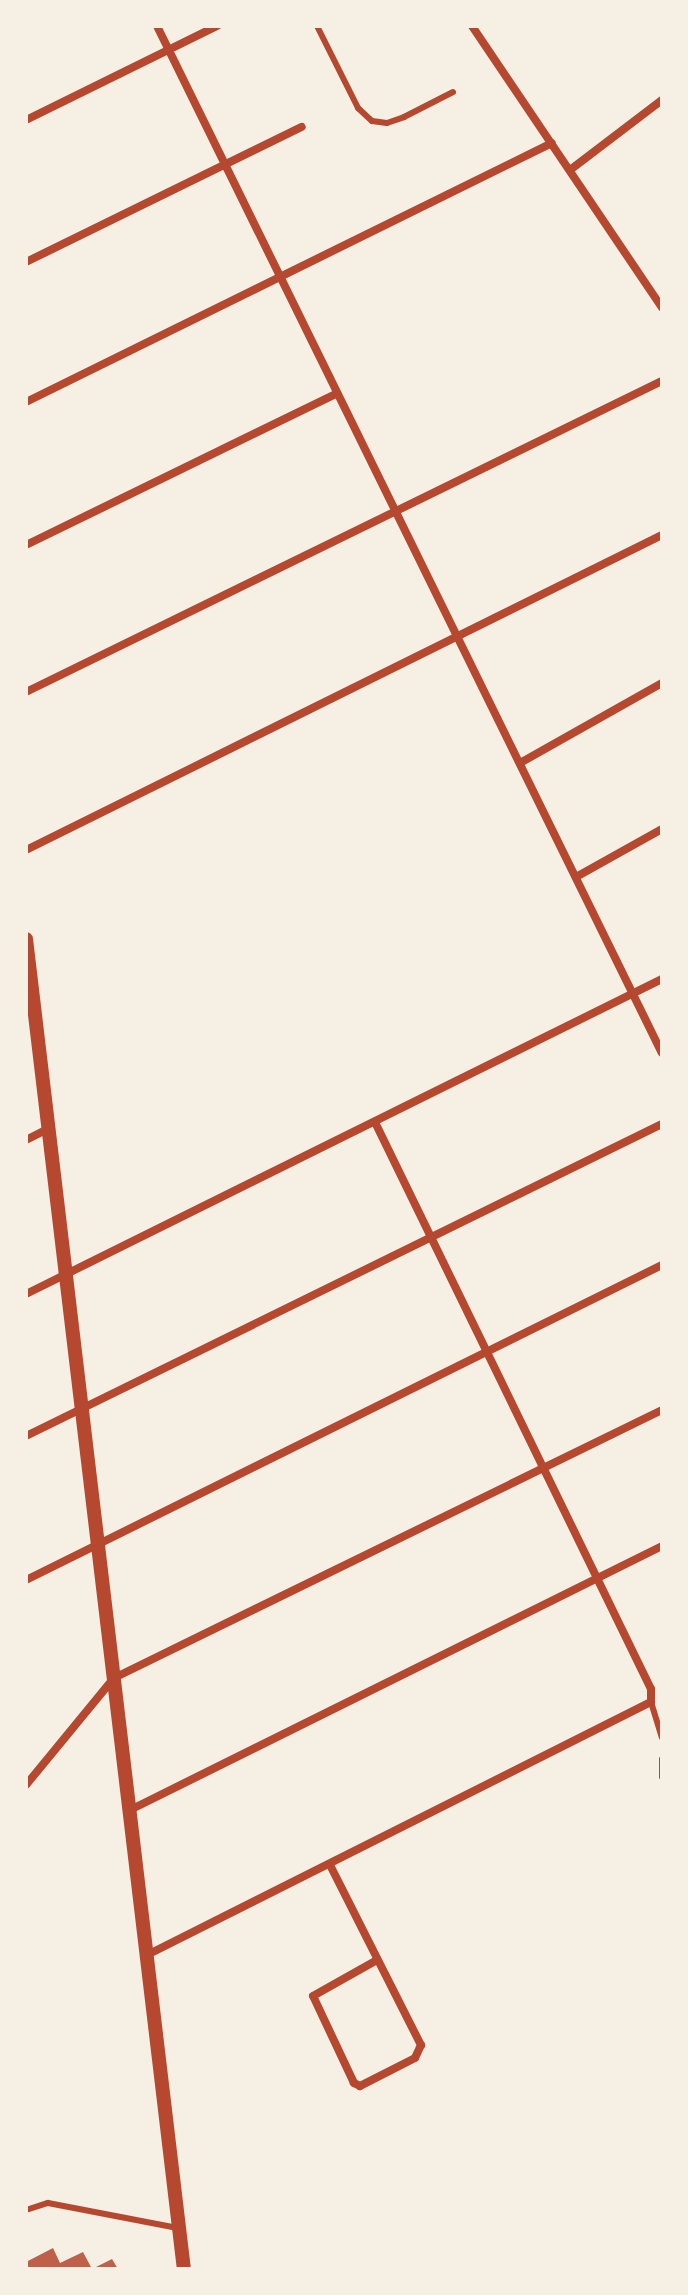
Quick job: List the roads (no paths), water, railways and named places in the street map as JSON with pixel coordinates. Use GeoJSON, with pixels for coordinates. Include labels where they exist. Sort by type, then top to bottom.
{"type":"FeatureCollection","features":[{"type":"Feature","properties":{"kind":"street"},"geometry":{"type":"LineString","coordinates":[[157,26],[662,1053]]}},
{"type":"Feature","properties":{"kind":"street"},"geometry":{"type":"LineString","coordinates":[[26,120],[217,26]]}},
{"type":"Feature","properties":{"kind":"street"},"geometry":{"type":"LineString","coordinates":[[472,26],[662,308]]}},
{"type":"Feature","properties":{"kind":"street"},"geometry":{"type":"LineString","coordinates":[[570,170],[662,100]]}},
{"type":"Feature","properties":{"kind":"street"},"geometry":{"type":"LineString","coordinates":[[26,262],[302,127]]}},
{"type":"Feature","properties":{"kind":"street"},"geometry":{"type":"LineString","coordinates":[[26,402],[552,143]]}},
{"type":"Feature","properties":{"kind":"street"},"geometry":{"type":"LineString","coordinates":[[26,692],[662,381]]}},
{"type":"Feature","properties":{"kind":"street"},"geometry":{"type":"LineString","coordinates":[[26,545],[337,393]]}},
{"type":"Feature","properties":{"kind":"street"},"geometry":{"type":"LineString","coordinates":[[26,850],[662,535]]}},
{"type":"Feature","properties":{"kind":"street"},"geometry":{"type":"LineString","coordinates":[[520,763],[662,683]]}},
{"type":"Feature","properties":{"kind":"street"},"geometry":{"type":"LineString","coordinates":[[576,877],[662,829]]}},
{"type":"Feature","properties":{"kind":"street"},"geometry":{"type":"LineString","coordinates":[[26,939],[29,988],[98,1542],[178,2228],[186,2269]]}},
{"type":"Feature","properties":{"kind":"street"},"geometry":{"type":"LineString","coordinates":[[26,1294],[662,979]]}},
{"type":"Feature","properties":{"kind":"street"},"geometry":{"type":"LineString","coordinates":[[147,1955],[651,1702],[651,1689],[375,1122]]}},
{"type":"Feature","properties":{"kind":"street"},"geometry":{"type":"LineString","coordinates":[[26,1436],[662,1124]]}},
{"type":"Feature","properties":{"kind":"street"},"geometry":{"type":"LineString","coordinates":[[26,1140],[48,1129]]}},
{"type":"Feature","properties":{"kind":"street"},"geometry":{"type":"LineString","coordinates":[[26,1580],[662,1265]]}},
{"type":"Feature","properties":{"kind":"street"},"geometry":{"type":"LineString","coordinates":[[26,1785],[114,1678],[662,1410]]}},
{"type":"Feature","properties":{"kind":"street"},"geometry":{"type":"LineString","coordinates":[[130,1810],[662,1546]]}},
{"type":"Feature","properties":{"kind":"street"},"geometry":{"type":"LineString","coordinates":[[330,1865],[377,1960],[420,2053],[360,2086],[354,2083],[313,1996],[377,1960]]}},
{"type":"Feature","properties":{"kind":"street"},"geometry":{"type":"LineString","coordinates":[[176,2269],[181,2250]]}},
{"type":"Feature","properties":{"kind":"lane"},"geometry":{"type":"LineString","coordinates":[[317,26],[358,108],[372,121],[387,123],[404,117],[453,92]]}},
{"type":"Feature","properties":{"kind":"lane"},"geometry":{"type":"LineString","coordinates":[[651,1702],[660,1713],[662,1737]]}},
{"type":"Feature","properties":{"kind":"lane"},"geometry":{"type":"LineString","coordinates":[[662,1759],[662,1777]]}},
{"type":"Feature","properties":{"kind":"lane"},"geometry":{"type":"LineString","coordinates":[[26,2210],[48,2203],[178,2228]]}}]}
